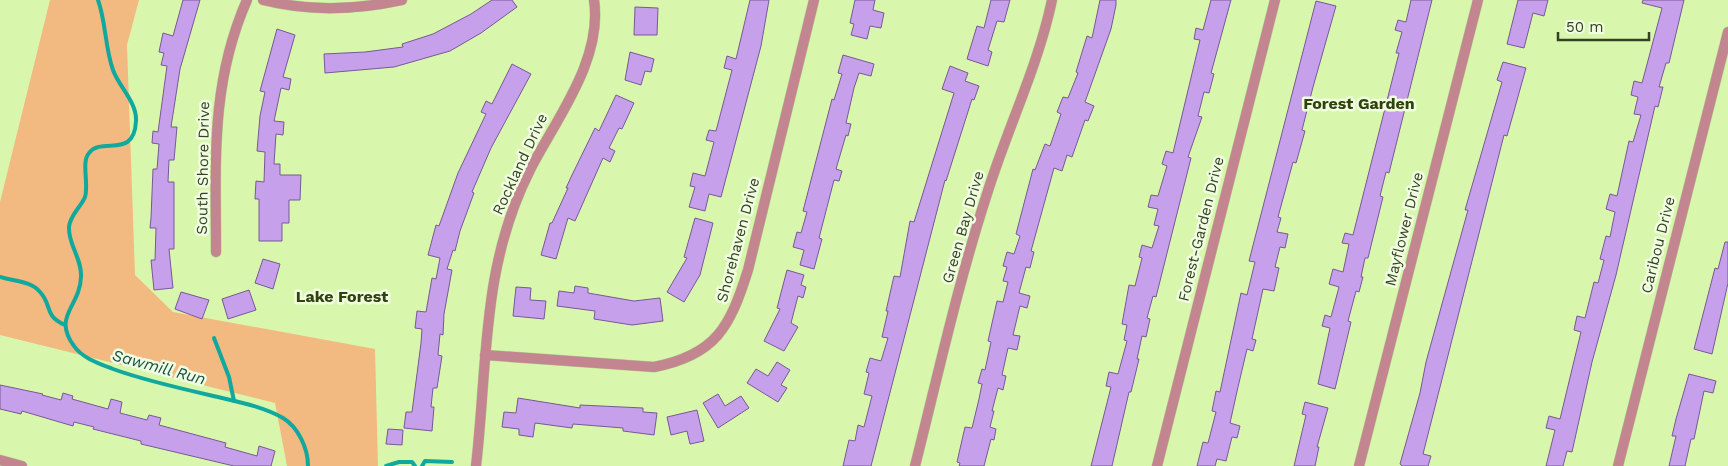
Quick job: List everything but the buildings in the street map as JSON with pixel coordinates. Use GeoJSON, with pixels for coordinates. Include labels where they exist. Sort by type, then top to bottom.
{"type":"FeatureCollection","features":[{"type":"Feature","properties":{"kind":"street","name":"South Shore Drive"},"geometry":{"type":"LineString","coordinates":[[216,252],[217,122],[219,97],[230,43],[247,0]]}},
{"type":"Feature","properties":{"kind":"street"},"geometry":{"type":"LineString","coordinates":[[263,0],[333,9],[370,7],[402,0]]}},
{"type":"Feature","properties":{"kind":"street","name":"Rockland Drive"},"geometry":{"type":"LineString","coordinates":[[476,466],[490,299],[497,260],[508,223],[530,171],[584,71],[594,33],[594,0]]}},
{"type":"Feature","properties":{"kind":"street","name":"Shorehaven Drive"},"geometry":{"type":"LineString","coordinates":[[485,355],[654,366],[673,363],[692,356],[712,342],[737,307],[748,270],[814,0]]}},
{"type":"Feature","properties":{"kind":"street","name":"Green Bay Drive"},"geometry":{"type":"LineString","coordinates":[[915,466],[977,225],[995,168],[1036,61],[1052,0]]}},
{"type":"Feature","properties":{"kind":"street","name":"Forest-Garden Drive"},"geometry":{"type":"LineString","coordinates":[[1157,466],[1275,0]]}},
{"type":"Feature","properties":{"kind":"street","name":"Mayflower Drive"},"geometry":{"type":"LineString","coordinates":[[1359,466],[1478,0]]}},
{"type":"Feature","properties":{"kind":"street","name":"Caribou Drive"},"geometry":{"type":"LineString","coordinates":[[1618,466],[1728,32]]}},
{"type":"Feature","properties":{"kind":"street"},"geometry":{"type":"LineString","coordinates":[[0,460],[22,466]]}},
{"type":"Feature","properties":{"kind":"shaded area"},"geometry":{"type":"Polygon","coordinates":[[[50,0],[139,0],[127,45],[135,275],[173,312],[375,349],[378,466],[287,466],[275,403],[0,335],[0,202],[50,0]]]}},
{"type":"Feature","properties":{"kind":"waterway","name":"Sawmill Run"},"geometry":{"type":"LineString","coordinates":[[98,0],[113,70],[134,107],[136,121],[134,133],[130,140],[124,144],[95,148],[87,157],[85,197],[71,219],[69,227],[69,234],[81,270],[81,277],[80,287],[66,319],[68,336],[82,354],[108,367],[151,381],[251,405],[283,418],[298,432],[304,445],[308,466]]}},
{"type":"Feature","properties":{"kind":"waterway"},"geometry":{"type":"LineString","coordinates":[[0,277],[27,283],[36,288],[44,297],[54,318],[65,325]]}},
{"type":"Feature","properties":{"kind":"waterway"},"geometry":{"type":"LineString","coordinates":[[214,338],[229,377],[234,401]]}},
{"type":"Feature","properties":{"kind":"waterway"},"geometry":{"type":"LineString","coordinates":[[422,466],[425,461],[452,462]]}},
{"type":"Feature","properties":{"kind":"waterway"},"geometry":{"type":"LineString","coordinates":[[386,466],[399,462],[412,462],[415,466]]}},
{"type":"Feature","properties":{"kind":"district","name":"Forest Garden"},"geometry":{"type":"Point","coordinates":[1359,103]}},
{"type":"Feature","properties":{"kind":"district","name":"Lake Forest"},"geometry":{"type":"Point","coordinates":[342,296]}}]}
